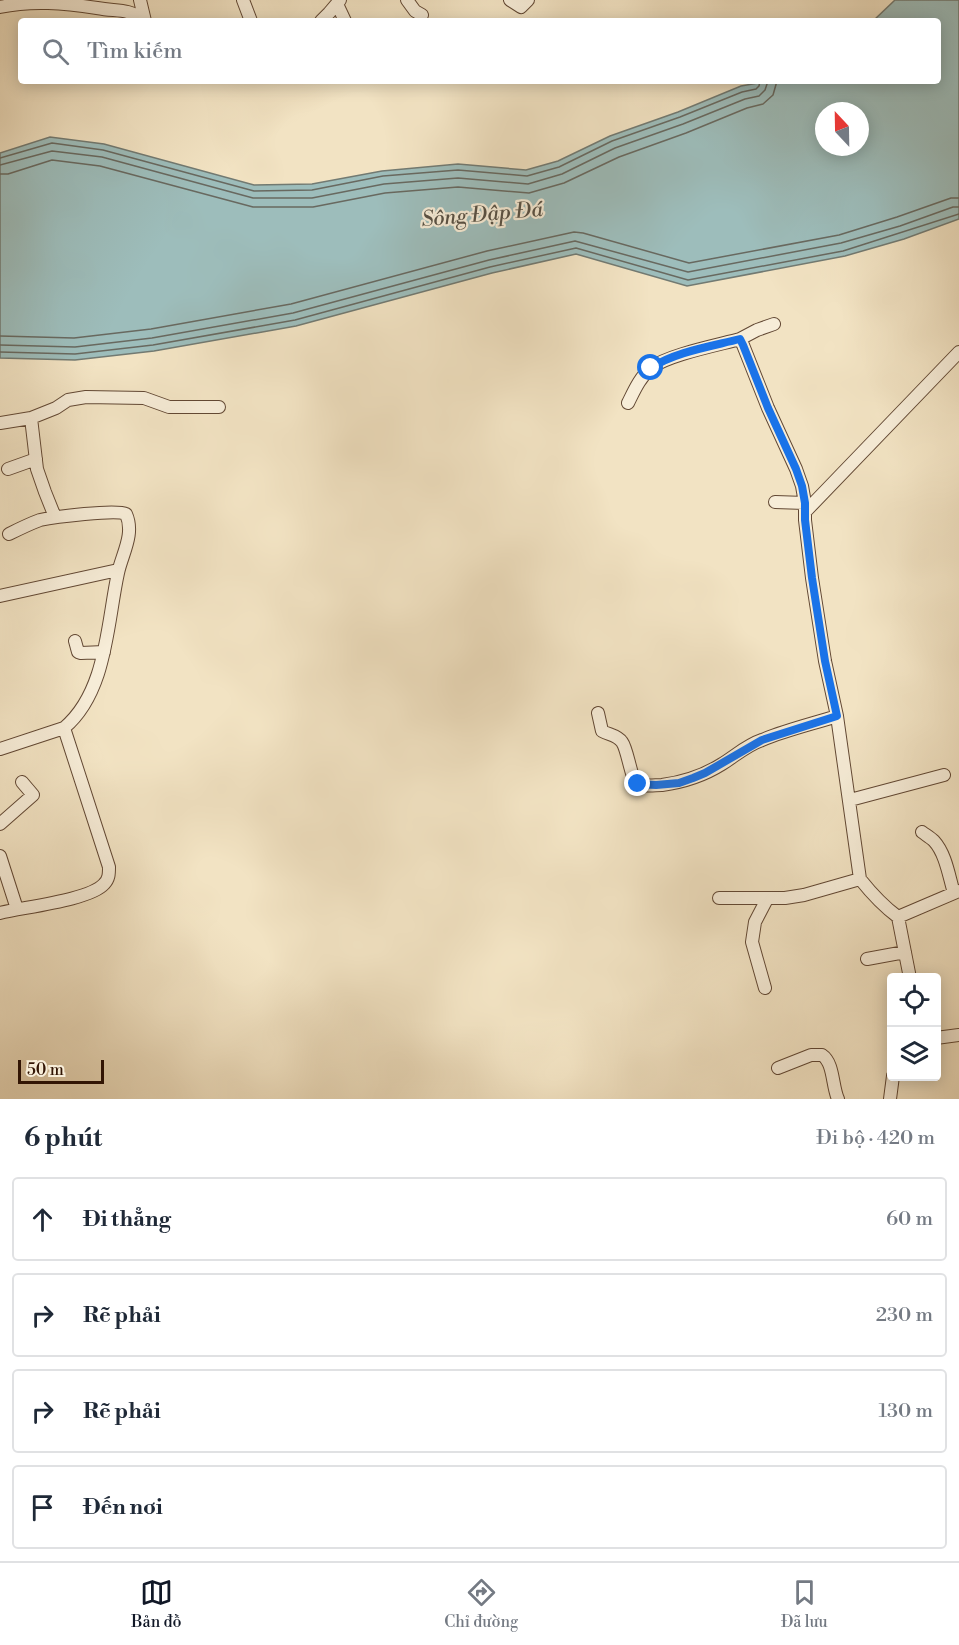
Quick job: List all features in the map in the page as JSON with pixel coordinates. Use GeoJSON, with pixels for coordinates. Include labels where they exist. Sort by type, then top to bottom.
{"type":"FeatureCollection","features":[{"type":"Feature","properties":{"kind":"street"},"geometry":{"type":"LineString","coordinates":[[141,0],[144,18]]}},
{"type":"Feature","properties":{"kind":"street"},"geometry":{"type":"LineString","coordinates":[[243,0],[250,18]]}},
{"type":"Feature","properties":{"kind":"street"},"geometry":{"type":"LineString","coordinates":[[407,0],[422,15]]}},
{"type":"Feature","properties":{"kind":"street"},"geometry":{"type":"LineString","coordinates":[[510,0],[521,7],[528,0]]}},
{"type":"Feature","properties":{"kind":"street"},"geometry":{"type":"LineString","coordinates":[[0,7],[13,4],[59,2],[100,9],[123,10],[141,18]]}},
{"type":"Feature","properties":{"kind":"street"},"geometry":{"type":"LineString","coordinates":[[324,18],[339,2],[344,18]]}},
{"type":"Feature","properties":{"kind":"street"},"geometry":{"type":"LineString","coordinates":[[628,403],[646,373],[656,364],[740,339],[774,324]]}},
{"type":"Feature","properties":{"kind":"street"},"geometry":{"type":"LineString","coordinates":[[740,339],[802,486],[812,578],[825,661],[837,716],[860,879],[878,901],[898,917],[909,973]]}},
{"type":"Feature","properties":{"kind":"street"},"geometry":{"type":"LineString","coordinates":[[805,508],[959,352]]}},
{"type":"Feature","properties":{"kind":"street"},"geometry":{"type":"LineString","coordinates":[[0,423],[31,418],[56,408],[68,400],[86,397],[144,398],[169,407],[219,407]]}},
{"type":"Feature","properties":{"kind":"street"},"geometry":{"type":"LineString","coordinates":[[31,418],[42,486],[55,517]]}},
{"type":"Feature","properties":{"kind":"street"},"geometry":{"type":"LineString","coordinates":[[8,469],[36,459]]}},
{"type":"Feature","properties":{"kind":"street"},"geometry":{"type":"LineString","coordinates":[[775,502],[805,508]]}},
{"type":"Feature","properties":{"kind":"street"},"geometry":{"type":"LineString","coordinates":[[0,749],[64,728],[84,705],[96,680],[104,652],[118,570],[126,547],[129,527],[126,514],[119,512],[55,517],[37,521],[9,534]]}},
{"type":"Feature","properties":{"kind":"street"},"geometry":{"type":"LineString","coordinates":[[0,596],[118,570]]}},
{"type":"Feature","properties":{"kind":"street"},"geometry":{"type":"LineString","coordinates":[[75,641],[81,653],[104,652]]}},
{"type":"Feature","properties":{"kind":"street"},"geometry":{"type":"LineString","coordinates":[[598,713],[602,731],[616,736],[625,747],[634,781],[638,784],[656,785],[679,783],[693,778],[762,740],[837,716]]}},
{"type":"Feature","properties":{"kind":"street"},"geometry":{"type":"LineString","coordinates":[[0,913],[90,894],[105,884],[109,876],[109,867],[64,728]]}},
{"type":"Feature","properties":{"kind":"street"},"geometry":{"type":"LineString","coordinates":[[850,800],[944,775]]}},
{"type":"Feature","properties":{"kind":"street"},"geometry":{"type":"LineString","coordinates":[[0,824],[33,795],[22,782]]}},
{"type":"Feature","properties":{"kind":"street"},"geometry":{"type":"LineString","coordinates":[[898,917],[957,892],[938,847],[922,832]]}},
{"type":"Feature","properties":{"kind":"street"},"geometry":{"type":"LineString","coordinates":[[0,856],[16,909]]}},
{"type":"Feature","properties":{"kind":"street"},"geometry":{"type":"LineString","coordinates":[[719,898],[767,899],[804,895],[860,879]]}},
{"type":"Feature","properties":{"kind":"street"},"geometry":{"type":"LineString","coordinates":[[765,988],[752,942],[755,922],[767,899]]}},
{"type":"Feature","properties":{"kind":"street"},"geometry":{"type":"LineString","coordinates":[[867,959],[905,952]]}},
{"type":"Feature","properties":{"kind":"street"},"geometry":{"type":"LineString","coordinates":[[941,1037],[959,1035]]}},
{"type":"Feature","properties":{"kind":"street"},"geometry":{"type":"LineString","coordinates":[[778,1068],[811,1054],[822,1055],[829,1061],[834,1090],[838,1099]]}},
{"type":"Feature","properties":{"kind":"street"},"geometry":{"type":"LineString","coordinates":[[890,1099],[892,1081]]}},
{"type":"Feature","properties":{"kind":"water","name":"Sông Đập Đá"},"geometry":{"type":"Polygon","coordinates":[[[895,0],[959,0],[959,219],[904,239],[845,256],[687,286],[576,254],[492,273],[296,326],[154,351],[75,360],[0,358],[0,153],[50,137],[104,144],[254,185],[312,184],[382,171],[458,164],[526,170],[558,161],[610,136],[678,112],[741,86],[753,84],[941,84],[941,18],[876,18],[895,0]]]}},
{"type":"Feature","properties":{"kind":"route"},"geometry":{"type":"LineString","coordinates":[[638,784],[679,783],[705,773],[762,740],[837,716],[825,661],[812,578],[802,486],[740,339],[675,357],[651,368]]}}]}
